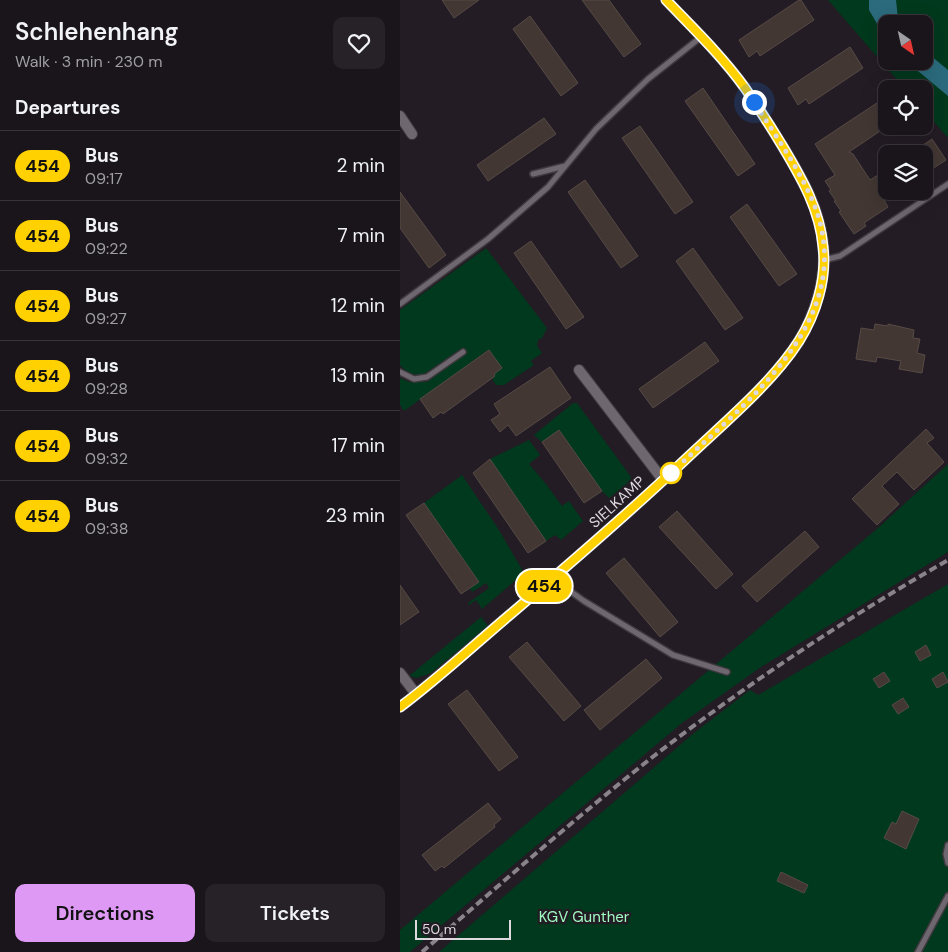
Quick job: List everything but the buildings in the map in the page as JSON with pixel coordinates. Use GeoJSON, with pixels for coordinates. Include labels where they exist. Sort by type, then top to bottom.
{"type":"FeatureCollection","features":[{"type":"Feature","properties":{"kind":"street","name":"SIELKAMP"},"geometry":{"type":"LineString","coordinates":[[400,707],[613,526],[757,390],[791,353],[808,324],[816,305],[824,260],[821,229],[814,205],[805,186],[744,87],[702,36],[666,0]]}},
{"type":"Feature","properties":{"kind":"street"},"geometry":{"type":"LineString","coordinates":[[400,116],[412,134]]}},
{"type":"Feature","properties":{"kind":"street"},"geometry":{"type":"LineString","coordinates":[[578,370],[663,480]]}},
{"type":"Feature","properties":{"kind":"street"},"geometry":{"type":"LineString","coordinates":[[400,673],[416,694]]}},
{"type":"Feature","properties":{"kind":"lane"},"geometry":{"type":"LineString","coordinates":[[400,304],[488,239],[548,187],[596,130],[648,79],[702,36]]}},
{"type":"Feature","properties":{"kind":"lane"},"geometry":{"type":"LineString","coordinates":[[533,174],[565,166]]}},
{"type":"Feature","properties":{"kind":"lane"},"geometry":{"type":"LineString","coordinates":[[824,260],[840,256],[948,184]]}},
{"type":"Feature","properties":{"kind":"lane"},"geometry":{"type":"LineString","coordinates":[[400,372],[414,379],[427,377],[463,352]]}},
{"type":"Feature","properties":{"kind":"lane"},"geometry":{"type":"LineString","coordinates":[[556,576],[570,591],[584,601],[673,655],[727,672]]}},
{"type":"Feature","properties":{"kind":"lane"},"geometry":{"type":"LineString","coordinates":[[948,845],[946,854],[948,863]]}},
{"type":"Feature","properties":{"kind":"lane"},"geometry":{"type":"LineString","coordinates":[[918,952],[948,896]]}},
{"type":"Feature","properties":{"kind":"green space"},"geometry":{"type":"Polygon","coordinates":[[[828,0],[948,0],[948,138],[933,120],[933,80],[897,80],[889,70],[933,70],[933,15],[878,15],[878,58],[828,0]]]}},
{"type":"Feature","properties":{"kind":"green space"},"geometry":{"type":"Polygon","coordinates":[[[486,248],[547,328],[542,338],[538,340],[537,346],[542,353],[531,361],[534,365],[504,385],[496,385],[492,379],[495,376],[495,358],[488,350],[404,411],[400,405],[400,378],[409,382],[427,382],[467,353],[462,348],[424,374],[417,375],[408,372],[400,365],[400,310],[486,248]]]}},
{"type":"Feature","properties":{"kind":"green space"},"geometry":{"type":"Polygon","coordinates":[[[573,403],[577,403],[631,477],[630,481],[609,498],[559,430],[542,442],[534,435],[573,403]]]}},
{"type":"Feature","properties":{"kind":"green space"},"geometry":{"type":"Polygon","coordinates":[[[529,440],[540,455],[529,464],[562,506],[569,501],[583,521],[561,540],[555,535],[546,541],[490,459],[529,440]]]}},
{"type":"Feature","properties":{"kind":"green space"},"geometry":{"type":"Polygon","coordinates":[[[948,464],[948,552],[761,667],[682,723],[410,952],[400,952],[400,930],[878,528],[948,464]]]}},
{"type":"Feature","properties":{"kind":"green space"},"geometry":{"type":"Polygon","coordinates":[[[462,475],[499,530],[524,573],[482,609],[476,600],[469,605],[468,603],[489,588],[486,583],[472,592],[470,588],[479,582],[424,503],[462,475]]]}},
{"type":"Feature","properties":{"kind":"green space","name":"KGV Gunther"},"geometry":{"type":"Polygon","coordinates":[[[948,584],[948,952],[439,952],[694,733],[750,690],[758,695],[948,584]]]}},
{"type":"Feature","properties":{"kind":"green space"},"geometry":{"type":"Polygon","coordinates":[[[481,617],[488,626],[431,673],[417,678],[409,676],[481,617]]]}},
{"type":"Feature","properties":{"kind":"water"},"geometry":{"type":"Polygon","coordinates":[[[869,0],[896,0],[898,15],[878,15],[878,25],[869,10],[869,0]]]}},
{"type":"Feature","properties":{"kind":"water"},"geometry":{"type":"Polygon","coordinates":[[[933,58],[948,70],[948,96],[933,84],[933,80],[929,80],[917,70],[933,70],[933,58]]]}},
{"type":"Feature","properties":{"kind":"railway"},"geometry":{"type":"LineString","coordinates":[[422,952],[592,806],[650,759],[722,705],[833,630],[948,560]]}},
{"type":"Feature","properties":{"kind":"bus line","name":"454"},"geometry":{"type":"LineString","coordinates":[[400,707],[613,526],[717,430],[778,369],[791,353],[808,324],[816,305],[824,260],[824,247],[814,205],[805,186],[793,163],[736,76],[702,36],[666,0]]}},
{"type":"Feature","properties":{"kind":"route"},"geometry":{"type":"LineString","coordinates":[[671,473],[778,369],[799,341],[816,305],[824,260],[824,247],[814,205],[793,163],[754,102]]}}]}
